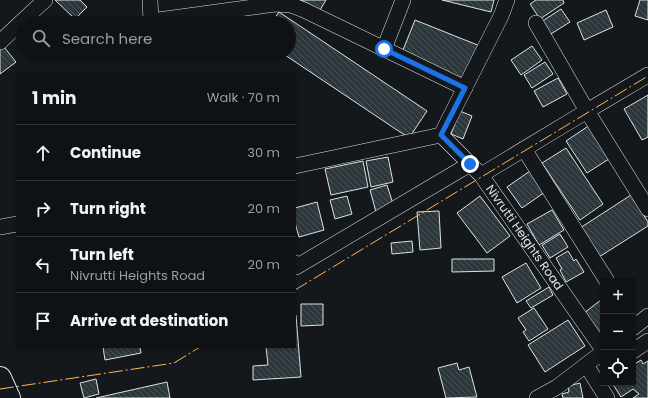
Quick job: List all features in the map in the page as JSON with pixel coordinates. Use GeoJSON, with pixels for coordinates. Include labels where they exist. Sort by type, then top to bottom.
{"type":"FeatureCollection","features":[{"type":"Feature","properties":{"kind":"highway"},"geometry":{"type":"LineString","coordinates":[[0,378],[9,398]]}},
{"type":"Feature","properties":{"kind":"street"},"geometry":{"type":"LineString","coordinates":[[28,16],[45,0]]}},
{"type":"Feature","properties":{"kind":"street"},"geometry":{"type":"LineString","coordinates":[[150,0],[151,16]]}},
{"type":"Feature","properties":{"kind":"street"},"geometry":{"type":"LineString","coordinates":[[384,49],[403,0]]}},
{"type":"Feature","properties":{"kind":"street"},"geometry":{"type":"LineString","coordinates":[[296,166],[441,135],[501,16],[507,0]]}},
{"type":"Feature","properties":{"kind":"street"},"geometry":{"type":"LineString","coordinates":[[172,16],[213,6],[275,2],[290,5],[304,10],[465,88]]}},
{"type":"Feature","properties":{"kind":"street"},"geometry":{"type":"LineString","coordinates":[[536,23],[587,112],[648,209]]}},
{"type":"Feature","properties":{"kind":"street"},"geometry":{"type":"LineString","coordinates":[[0,42],[16,27]]}},
{"type":"Feature","properties":{"kind":"street"},"geometry":{"type":"LineString","coordinates":[[480,175],[648,76]]}},
{"type":"Feature","properties":{"kind":"street","name":"Nivrutti Heights Road"},"geometry":{"type":"LineString","coordinates":[[441,135],[480,175],[602,350]]}},
{"type":"Feature","properties":{"kind":"street"},"geometry":{"type":"LineString","coordinates":[[524,149],[605,278]]}},
{"type":"Feature","properties":{"kind":"street"},"geometry":{"type":"LineString","coordinates":[[296,265],[470,164]]}},
{"type":"Feature","properties":{"kind":"street"},"geometry":{"type":"LineString","coordinates":[[0,227],[16,224]]}},
{"type":"Feature","properties":{"kind":"street"},"geometry":{"type":"LineString","coordinates":[[636,325],[648,316]]}},
{"type":"Feature","properties":{"kind":"street"},"geometry":{"type":"LineString","coordinates":[[634,350],[648,341]]}},
{"type":"Feature","properties":{"kind":"street"},"geometry":{"type":"LineString","coordinates":[[537,398],[558,393],[594,371],[600,358]]}},
{"type":"Feature","properties":{"kind":"street"},"geometry":{"type":"LineString","coordinates":[[594,371],[607,398]]}},
{"type":"Feature","properties":{"kind":"building"},"geometry":{"type":"Polygon","coordinates":[[[55,0],[80,0],[87,7],[78,16],[72,16],[55,0]]]}},
{"type":"Feature","properties":{"kind":"building"},"geometry":{"type":"Polygon","coordinates":[[[301,0],[326,0],[320,10],[301,0]]]}},
{"type":"Feature","properties":{"kind":"building"},"geometry":{"type":"Polygon","coordinates":[[[442,0],[494,0],[491,12],[442,0]]]}},
{"type":"Feature","properties":{"kind":"building"},"geometry":{"type":"Polygon","coordinates":[[[536,0],[563,0],[564,3],[540,19],[530,4],[536,0]]]}},
{"type":"Feature","properties":{"kind":"building"},"geometry":{"type":"Polygon","coordinates":[[[640,0],[648,0],[648,20],[635,16],[640,0]]]}},
{"type":"Feature","properties":{"kind":"building"},"geometry":{"type":"Polygon","coordinates":[[[561,9],[570,22],[546,37],[538,24],[561,9]]]}},
{"type":"Feature","properties":{"kind":"building"},"geometry":{"type":"Polygon","coordinates":[[[606,10],[613,27],[584,40],[577,23],[606,10]]]}},
{"type":"Feature","properties":{"kind":"building"},"geometry":{"type":"Polygon","coordinates":[[[279,12],[285,16],[276,16],[279,12]]]}},
{"type":"Feature","properties":{"kind":"building"},"geometry":{"type":"Polygon","coordinates":[[[415,20],[480,46],[467,80],[401,55],[415,20]]]}},
{"type":"Feature","properties":{"kind":"building"},"geometry":{"type":"Polygon","coordinates":[[[296,23],[427,111],[409,138],[292,60],[296,60],[296,23]]]}},
{"type":"Feature","properties":{"kind":"building"},"geometry":{"type":"Polygon","coordinates":[[[532,46],[542,60],[521,75],[511,60],[532,46]]]}},
{"type":"Feature","properties":{"kind":"building"},"geometry":{"type":"Polygon","coordinates":[[[4,47],[16,62],[0,74],[0,50],[4,47]]]}},
{"type":"Feature","properties":{"kind":"building"},"geometry":{"type":"Polygon","coordinates":[[[545,62],[553,74],[532,88],[524,75],[545,62]]]}},
{"type":"Feature","properties":{"kind":"building"},"geometry":{"type":"Polygon","coordinates":[[[558,78],[567,94],[543,107],[534,91],[558,78]]]}},
{"type":"Feature","properties":{"kind":"building"},"geometry":{"type":"Polygon","coordinates":[[[648,95],[648,137],[642,140],[624,109],[648,95]]]}},
{"type":"Feature","properties":{"kind":"building"},"geometry":{"type":"Polygon","coordinates":[[[460,111],[472,116],[463,139],[451,134],[460,111]]]}},
{"type":"Feature","properties":{"kind":"building"},"geometry":{"type":"Polygon","coordinates":[[[590,125],[612,157],[587,173],[566,141],[590,125]]]}},
{"type":"Feature","properties":{"kind":"building"},"geometry":{"type":"Polygon","coordinates":[[[566,148],[603,204],[580,220],[542,163],[566,148]]]}},
{"type":"Feature","properties":{"kind":"building"},"geometry":{"type":"Polygon","coordinates":[[[388,157],[393,182],[371,187],[366,161],[388,157]]]}},
{"type":"Feature","properties":{"kind":"building"},"geometry":{"type":"Polygon","coordinates":[[[363,161],[368,187],[331,195],[325,169],[363,161]]]}},
{"type":"Feature","properties":{"kind":"building"},"geometry":{"type":"Polygon","coordinates":[[[530,171],[545,192],[522,208],[507,187],[530,171]]]}},
{"type":"Feature","properties":{"kind":"building"},"geometry":{"type":"Polygon","coordinates":[[[387,185],[394,207],[376,212],[370,190],[387,185]]]}},
{"type":"Feature","properties":{"kind":"building"},"geometry":{"type":"Polygon","coordinates":[[[631,195],[648,222],[648,226],[599,257],[580,228],[631,195]]]}},
{"type":"Feature","properties":{"kind":"building"},"geometry":{"type":"Polygon","coordinates":[[[347,196],[352,214],[335,219],[330,200],[347,196]]]}},
{"type":"Feature","properties":{"kind":"building"},"geometry":{"type":"Polygon","coordinates":[[[480,196],[510,236],[487,253],[457,213],[480,196]]]}},
{"type":"Feature","properties":{"kind":"building"},"geometry":{"type":"Polygon","coordinates":[[[317,202],[324,230],[299,237],[296,226],[296,208],[317,202]]]}},
{"type":"Feature","properties":{"kind":"building"},"geometry":{"type":"Polygon","coordinates":[[[552,210],[564,230],[539,245],[527,224],[552,210]]]}},
{"type":"Feature","properties":{"kind":"building"},"geometry":{"type":"Polygon","coordinates":[[[439,211],[441,248],[420,250],[417,212],[439,211]]]}},
{"type":"Feature","properties":{"kind":"building"},"geometry":{"type":"Polygon","coordinates":[[[560,234],[568,247],[550,258],[542,245],[560,234]]]}},
{"type":"Feature","properties":{"kind":"building"},"geometry":{"type":"Polygon","coordinates":[[[412,241],[413,252],[392,254],[391,243],[412,241]]]}},
{"type":"Feature","properties":{"kind":"building"},"geometry":{"type":"Polygon","coordinates":[[[568,251],[574,261],[576,259],[584,272],[566,282],[560,270],[562,269],[556,258],[568,251]]]}},
{"type":"Feature","properties":{"kind":"building"},"geometry":{"type":"Polygon","coordinates":[[[452,259],[494,259],[494,271],[452,272],[452,259]]]}},
{"type":"Feature","properties":{"kind":"building"},"geometry":{"type":"Polygon","coordinates":[[[526,263],[541,288],[517,303],[502,277],[526,263]]]}},
{"type":"Feature","properties":{"kind":"building"},"geometry":{"type":"Polygon","coordinates":[[[549,287],[553,295],[531,308],[526,301],[549,287]]]}},
{"type":"Feature","properties":{"kind":"building"},"geometry":{"type":"Polygon","coordinates":[[[600,301],[600,331],[599,332],[584,313],[600,301]]]}},
{"type":"Feature","properties":{"kind":"building"},"geometry":{"type":"Polygon","coordinates":[[[301,304],[323,304],[323,325],[301,326],[301,304]]]}},
{"type":"Feature","properties":{"kind":"building"},"geometry":{"type":"Polygon","coordinates":[[[534,308],[548,329],[529,341],[523,332],[526,330],[518,318],[534,308]]]}},
{"type":"Feature","properties":{"kind":"building"},"geometry":{"type":"Polygon","coordinates":[[[296,315],[301,377],[253,380],[253,366],[268,365],[266,348],[296,348],[296,315]]]}},
{"type":"Feature","properties":{"kind":"building"},"geometry":{"type":"Polygon","coordinates":[[[568,320],[585,346],[545,372],[528,345],[568,320]]]}},
{"type":"Feature","properties":{"kind":"building"},"geometry":{"type":"Polygon","coordinates":[[[103,348],[140,348],[141,353],[105,360],[103,348]]]}},
{"type":"Feature","properties":{"kind":"building"},"geometry":{"type":"Polygon","coordinates":[[[641,360],[643,364],[648,361],[648,398],[633,398],[639,394],[633,389],[621,397],[614,386],[636,386],[636,363],[641,360]]]}},
{"type":"Feature","properties":{"kind":"building"},"geometry":{"type":"Polygon","coordinates":[[[457,363],[459,370],[469,367],[477,397],[446,398],[438,368],[457,363]]]}},
{"type":"Feature","properties":{"kind":"building"},"geometry":{"type":"Polygon","coordinates":[[[96,379],[99,394],[84,398],[80,383],[96,379]]]}},
{"type":"Feature","properties":{"kind":"building"},"geometry":{"type":"Polygon","coordinates":[[[167,382],[170,398],[96,398],[167,382]]]}},
{"type":"Feature","properties":{"kind":"building"},"geometry":{"type":"Polygon","coordinates":[[[580,383],[583,398],[563,398],[562,394],[569,392],[568,386],[580,383]]]}},
{"type":"Feature","properties":{"kind":"power"},"geometry":{"type":"LineString","coordinates":[[296,289],[648,76]]}},
{"type":"Feature","properties":{"kind":"power"},"geometry":{"type":"LineString","coordinates":[[0,389],[174,363],[198,348]]}},
{"type":"Feature","properties":{"kind":"route"},"geometry":{"type":"LineString","coordinates":[[384,49],[465,88],[441,135],[470,164]]}}]}
